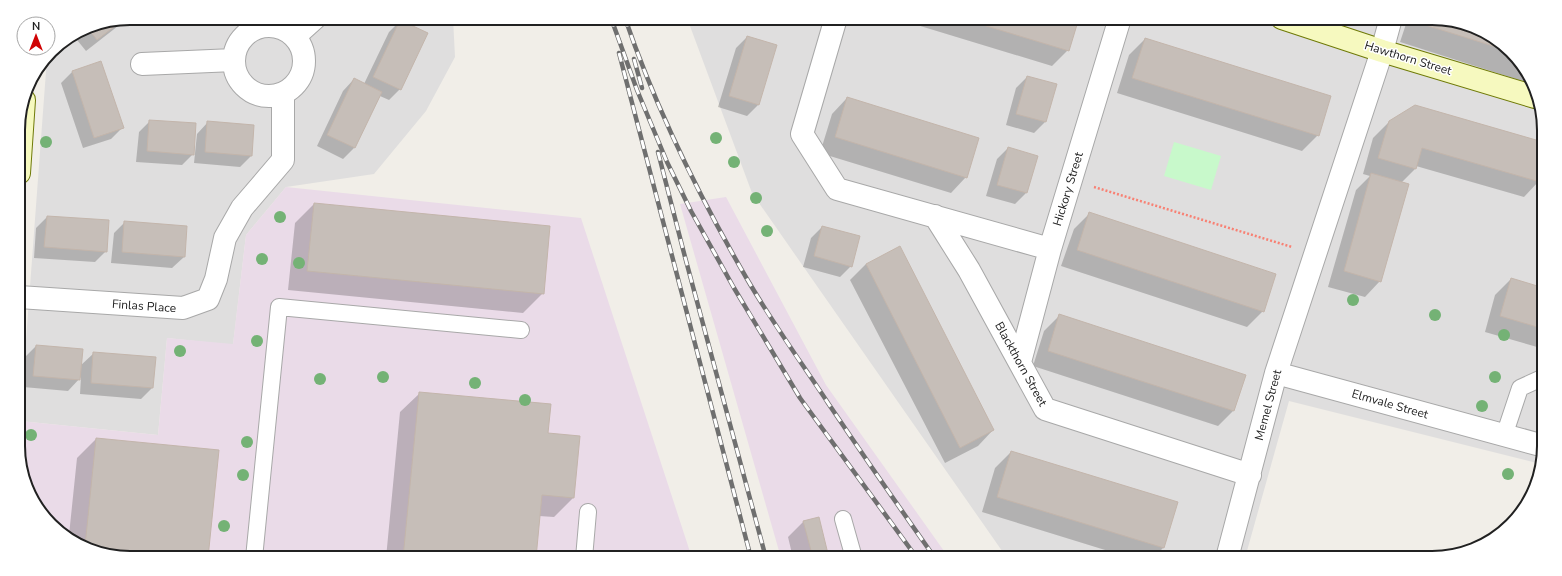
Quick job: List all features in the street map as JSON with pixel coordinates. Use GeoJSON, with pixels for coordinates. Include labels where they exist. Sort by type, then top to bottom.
{"type":"FeatureCollection","features":[{"type":"Feature","properties":{"kind":"main road","name":"Hawthorn Street"},"geometry":{"type":"LineString","coordinates":[[1303,25],[1382,51],[1531,96]]}},
{"type":"Feature","properties":{"kind":"street"},"geometry":{"type":"LineString","coordinates":[[295,36],[307,25]]}},
{"type":"Feature","properties":{"kind":"street"},"geometry":{"type":"LineString","coordinates":[[834,25],[802,134],[837,189],[1050,249]]}},
{"type":"Feature","properties":{"kind":"street","name":"Hickory Street"},"geometry":{"type":"LineString","coordinates":[[1020,362],[1050,249],[1118,25]]}},
{"type":"Feature","properties":{"kind":"street","name":"Memel Street"},"geometry":{"type":"LineString","coordinates":[[1229,551],[1276,372],[1382,51],[1389,25]]}},
{"type":"Feature","properties":{"kind":"street"},"geometry":{"type":"LineString","coordinates":[[262,26],[274,26],[295,36],[305,57],[304,68],[300,79],[292,88],[282,94],[271,96],[260,95],[249,90],[241,82],[236,71],[234,60],[236,49],[242,38],[251,31],[262,26]]}},
{"type":"Feature","properties":{"kind":"street"},"geometry":{"type":"LineString","coordinates":[[142,64],[234,60]]}},
{"type":"Feature","properties":{"kind":"street","name":"Finlas Place"},"geometry":{"type":"LineString","coordinates":[[25,296],[183,308],[208,299],[216,279],[225,238],[242,208],[283,160],[282,94]]}},
{"type":"Feature","properties":{"kind":"street","name":"Blackthorn Street"},"geometry":{"type":"LineString","coordinates":[[935,216],[969,270],[1045,409],[1250,475]]}},
{"type":"Feature","properties":{"kind":"street","name":"Elmvale Street"},"geometry":{"type":"LineString","coordinates":[[1276,372],[1537,444]]}},
{"type":"Feature","properties":{"kind":"lane"},"geometry":{"type":"LineString","coordinates":[[255,551],[279,307],[521,330]]}},
{"type":"Feature","properties":{"kind":"lane"},"geometry":{"type":"LineString","coordinates":[[1504,436],[1520,388],[1537,380]]}},
{"type":"Feature","properties":{"kind":"lane"},"geometry":{"type":"LineString","coordinates":[[585,551],[588,512]]}},
{"type":"Feature","properties":{"kind":"lane"},"geometry":{"type":"LineString","coordinates":[[843,519],[852,551]]}},
{"type":"Feature","properties":{"kind":"path"},"geometry":{"type":"LineString","coordinates":[[1071,179],[1315,254]]}},
{"type":"Feature","properties":{"kind":"shaded area"},"geometry":{"type":"Polygon","coordinates":[[[130,25],[453,25],[455,57],[426,111],[374,174],[286,187],[246,235],[233,345],[167,338],[158,435],[25,422],[25,354],[46,67],[61,51],[78,39],[90,33],[116,26],[130,25]]]}},
{"type":"Feature","properties":{"kind":"shaded area"},"geometry":{"type":"Polygon","coordinates":[[[690,25],[1432,25],[1446,26],[1466,31],[1478,36],[1496,47],[1515,66],[1529,90],[1536,116],[1537,446],[1535,463],[1289,401],[1247,551],[1002,551],[752,193],[690,25]]]}},
{"type":"Feature","properties":{"kind":"shaded area"},"geometry":{"type":"Polygon","coordinates":[[[286,187],[581,218],[690,551],[130,551],[116,550],[96,545],[72,533],[51,515],[36,492],[27,466],[25,453],[25,422],[158,435],[167,338],[233,344],[246,235],[286,187]]]}},
{"type":"Feature","properties":{"kind":"shaded area"},"geometry":{"type":"Polygon","coordinates":[[[726,197],[826,385],[944,551],[779,551],[680,204],[726,197]]]}},
{"type":"Feature","properties":{"kind":"green space"},"geometry":{"type":"Polygon","coordinates":[[[1174,142],[1221,156],[1211,190],[1164,176],[1174,142]]]}},
{"type":"Feature","properties":{"kind":"building"},"geometry":{"type":"Polygon","coordinates":[[[398,25],[411,25],[428,33],[401,90],[373,77],[398,25]]]}},
{"type":"Feature","properties":{"kind":"building"},"geometry":{"type":"Polygon","coordinates":[[[983,25],[1077,25],[1069,51],[983,25]]]}},
{"type":"Feature","properties":{"kind":"building"},"geometry":{"type":"Polygon","coordinates":[[[1425,25],[1446,26],[1466,31],[1478,36],[1496,47],[1425,25]]]}},
{"type":"Feature","properties":{"kind":"building"},"geometry":{"type":"Polygon","coordinates":[[[115,26],[97,40],[91,33],[115,26]]]}},
{"type":"Feature","properties":{"kind":"building"},"geometry":{"type":"Polygon","coordinates":[[[747,36],[777,45],[759,105],[729,96],[747,36]]]}},
{"type":"Feature","properties":{"kind":"building"},"geometry":{"type":"Polygon","coordinates":[[[1145,38],[1331,96],[1319,136],[1132,78],[1145,38]]]}},
{"type":"Feature","properties":{"kind":"building"},"geometry":{"type":"Polygon","coordinates":[[[101,61],[124,128],[94,138],[72,71],[101,61]]]}},
{"type":"Feature","properties":{"kind":"building"},"geometry":{"type":"Polygon","coordinates":[[[1027,76],[1057,84],[1046,122],[1016,114],[1027,76]]]}},
{"type":"Feature","properties":{"kind":"building"},"geometry":{"type":"Polygon","coordinates":[[[354,78],[382,92],[355,148],[327,135],[354,78]]]}},
{"type":"Feature","properties":{"kind":"building"},"geometry":{"type":"Polygon","coordinates":[[[847,97],[979,138],[967,178],[835,137],[847,97]]]}},
{"type":"Feature","properties":{"kind":"building"},"geometry":{"type":"Polygon","coordinates":[[[1415,105],[1537,140],[1537,181],[1422,148],[1416,169],[1378,158],[1389,121],[1415,105]]]}},
{"type":"Feature","properties":{"kind":"building"},"geometry":{"type":"Polygon","coordinates":[[[149,120],[196,123],[194,155],[147,151],[149,120]]]}},
{"type":"Feature","properties":{"kind":"building"},"geometry":{"type":"Polygon","coordinates":[[[207,121],[254,125],[252,156],[205,152],[207,121]]]}},
{"type":"Feature","properties":{"kind":"building"},"geometry":{"type":"Polygon","coordinates":[[[1008,147],[1038,156],[1027,193],[997,185],[1008,147]]]}},
{"type":"Feature","properties":{"kind":"building"},"geometry":{"type":"Polygon","coordinates":[[[1371,173],[1409,184],[1381,282],[1344,271],[1371,173]]]}},
{"type":"Feature","properties":{"kind":"building"},"geometry":{"type":"Polygon","coordinates":[[[314,203],[550,226],[544,294],[307,271],[314,203]]]}},
{"type":"Feature","properties":{"kind":"building"},"geometry":{"type":"Polygon","coordinates":[[[1089,212],[1276,274],[1264,312],[1077,250],[1089,212]]]}},
{"type":"Feature","properties":{"kind":"building"},"geometry":{"type":"Polygon","coordinates":[[[47,216],[109,220],[107,252],[44,247],[47,216]]]}},
{"type":"Feature","properties":{"kind":"building"},"geometry":{"type":"Polygon","coordinates":[[[124,221],[187,226],[185,257],[122,252],[124,221]]]}},
{"type":"Feature","properties":{"kind":"building"},"geometry":{"type":"Polygon","coordinates":[[[822,226],[860,236],[852,267],[814,256],[822,226]]]}},
{"type":"Feature","properties":{"kind":"building"},"geometry":{"type":"Polygon","coordinates":[[[900,246],[994,430],[960,448],[866,264],[900,246]]]}},
{"type":"Feature","properties":{"kind":"building"},"geometry":{"type":"Polygon","coordinates":[[[1511,278],[1537,286],[1537,327],[1500,316],[1511,278]]]}},
{"type":"Feature","properties":{"kind":"building"},"geometry":{"type":"Polygon","coordinates":[[[1059,314],[1246,375],[1234,411],[1048,351],[1059,314]]]}},
{"type":"Feature","properties":{"kind":"building"},"geometry":{"type":"Polygon","coordinates":[[[36,345],[83,349],[80,380],[33,376],[36,345]]]}},
{"type":"Feature","properties":{"kind":"building"},"geometry":{"type":"Polygon","coordinates":[[[93,352],[156,357],[153,388],[91,383],[93,352]]]}},
{"type":"Feature","properties":{"kind":"building"},"geometry":{"type":"Polygon","coordinates":[[[419,392],[551,404],[548,433],[580,436],[574,498],[542,495],[537,551],[404,551],[419,392]]]}},
{"type":"Feature","properties":{"kind":"building"},"geometry":{"type":"Polygon","coordinates":[[[96,438],[219,450],[209,551],[116,550],[86,541],[96,438]]]}},
{"type":"Feature","properties":{"kind":"building"},"geometry":{"type":"Polygon","coordinates":[[[1011,451],[1178,502],[1164,548],[997,497],[1011,451]]]}},
{"type":"Feature","properties":{"kind":"building"},"geometry":{"type":"Polygon","coordinates":[[[819,517],[827,551],[811,551],[803,521],[819,517]]]}},
{"type":"Feature","properties":{"kind":"railway"},"geometry":{"type":"LineString","coordinates":[[614,25],[637,90],[667,162],[691,211],[734,288],[800,398],[912,551]]}},
{"type":"Feature","properties":{"kind":"railway"},"geometry":{"type":"LineString","coordinates":[[627,25],[650,86],[680,152],[729,248],[776,326],[930,551]]}},
{"type":"Feature","properties":{"kind":"railway"},"geometry":{"type":"LineString","coordinates":[[619,53],[749,551]]}},
{"type":"Feature","properties":{"kind":"railway"},"geometry":{"type":"LineString","coordinates":[[634,59],[642,88]]}},
{"type":"Feature","properties":{"kind":"railway"},"geometry":{"type":"LineString","coordinates":[[658,152],[764,551]]}}]}
